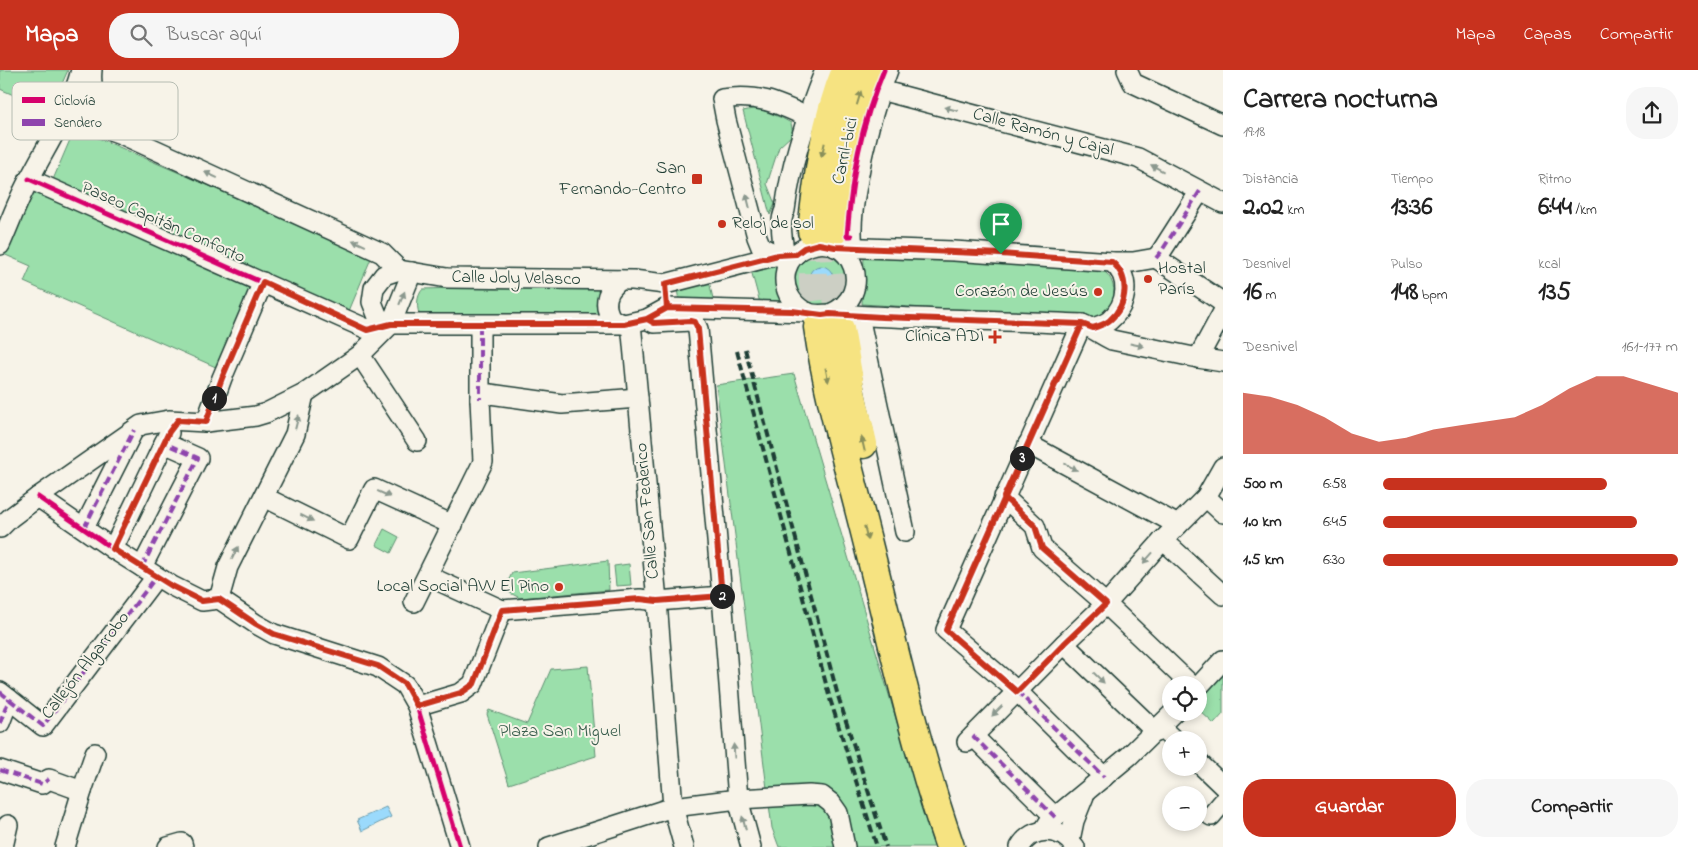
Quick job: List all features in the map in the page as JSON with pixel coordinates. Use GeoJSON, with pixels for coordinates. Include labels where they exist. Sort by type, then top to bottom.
{"type":"FeatureCollection","features":[{"type":"Feature","properties":{"kind":"highway"},"geometry":{"type":"LineString","coordinates":[[809,248],[818,178],[824,149],[836,100],[846,70]]}},
{"type":"Feature","properties":{"kind":"highway"},"geometry":{"type":"LineString","coordinates":[[809,248],[842,159],[848,132],[875,80]]}},
{"type":"Feature","properties":{"kind":"highway"},"geometry":{"type":"LineString","coordinates":[[831,320],[831,393],[910,714],[950,847]]}},
{"type":"Feature","properties":{"kind":"highway"},"geometry":{"type":"LineString","coordinates":[[831,320],[851,392],[927,711],[949,794],[967,847]]}},
{"type":"Feature","properties":{"kind":"street"},"geometry":{"type":"LineString","coordinates":[[77,82],[81,70]]}},
{"type":"Feature","properties":{"kind":"street"},"geometry":{"type":"LineString","coordinates":[[809,248],[782,231],[782,215],[785,210],[796,156],[807,117],[825,70]]}},
{"type":"Feature","properties":{"kind":"street"},"geometry":{"type":"LineString","coordinates":[[875,80],[888,70]]}},
{"type":"Feature","properties":{"kind":"street"},"geometry":{"type":"LineString","coordinates":[[1127,70],[1133,83],[1222,121]]}},
{"type":"Feature","properties":{"kind":"street","name":"Calle Ramón y Cajal"},"geometry":{"type":"LineString","coordinates":[[875,80],[1138,158],[1223,202]]}},
{"type":"Feature","properties":{"kind":"street"},"geometry":{"type":"LineString","coordinates":[[807,117],[766,99],[739,97],[722,99],[757,237],[761,247],[769,252],[809,248],[954,251],[1134,262],[1156,258],[1200,191]]}},
{"type":"Feature","properties":{"kind":"street"},"geometry":{"type":"LineString","coordinates":[[0,245],[29,179],[51,140]]}},
{"type":"Feature","properties":{"kind":"street"},"geometry":{"type":"LineString","coordinates":[[134,140],[382,253],[406,271]]}},
{"type":"Feature","properties":{"kind":"street","name":"Paseo Capitán Conforto"},"geometry":{"type":"LineString","coordinates":[[29,179],[367,330],[391,324]]}},
{"type":"Feature","properties":{"kind":"street"},"geometry":{"type":"LineString","coordinates":[[809,248],[785,281],[789,296],[794,303],[831,320],[905,532]]}},
{"type":"Feature","properties":{"kind":"street"},"geometry":{"type":"LineString","coordinates":[[831,320],[853,294],[856,278],[852,263],[841,251],[809,248],[665,284],[620,280],[611,288],[607,295],[606,304],[612,319],[634,322],[667,308],[831,320],[1087,326],[1109,321],[1120,308],[1124,299],[1125,286],[1123,274],[1120,268],[1112,262]]}},
{"type":"Feature","properties":{"kind":"street"},"geometry":{"type":"LineString","coordinates":[[1156,258],[1223,304]]}},
{"type":"Feature","properties":{"kind":"street"},"geometry":{"type":"LineString","coordinates":[[406,271],[384,275],[377,282],[372,294],[372,302],[378,317],[391,324],[480,325],[695,322],[698,329],[701,356],[738,799],[751,847]]}},
{"type":"Feature","properties":{"kind":"street"},"geometry":{"type":"LineString","coordinates":[[0,528],[38,497],[141,425],[178,420],[206,422],[256,416],[304,394],[360,355],[391,324],[406,271]]}},
{"type":"Feature","properties":{"kind":"street","name":"Calle Joly Velasco"},"geometry":{"type":"LineString","coordinates":[[406,271],[447,278],[620,280]]}},
{"type":"Feature","properties":{"kind":"street"},"geometry":{"type":"LineString","coordinates":[[206,422],[222,378],[263,282]]}},
{"type":"Feature","properties":{"kind":"street"},"geometry":{"type":"LineString","coordinates":[[665,284],[667,308]]}},
{"type":"Feature","properties":{"kind":"street"},"geometry":{"type":"LineString","coordinates":[[1198,358],[1223,312]]}},
{"type":"Feature","properties":{"kind":"street","name":"Calle San Federico"},"geometry":{"type":"LineString","coordinates":[[634,322],[638,398],[657,601],[673,807],[684,847]]}},
{"type":"Feature","properties":{"kind":"street"},"geometry":{"type":"LineString","coordinates":[[414,602],[483,462],[485,397],[480,325]]}},
{"type":"Feature","properties":{"kind":"street"},"geometry":{"type":"LineString","coordinates":[[1087,326],[1112,340],[1223,362]]}},
{"type":"Feature","properties":{"kind":"street"},"geometry":{"type":"LineString","coordinates":[[1087,326],[1028,444],[946,630],[1017,692],[1104,778]]}},
{"type":"Feature","properties":{"kind":"street"},"geometry":{"type":"LineString","coordinates":[[360,355],[417,441]]}},
{"type":"Feature","properties":{"kind":"street"},"geometry":{"type":"LineString","coordinates":[[219,599],[228,567],[295,434],[304,394]]}},
{"type":"Feature","properties":{"kind":"street"},"geometry":{"type":"LineString","coordinates":[[485,397],[562,404],[638,398]]}},
{"type":"Feature","properties":{"kind":"street"},"geometry":{"type":"LineString","coordinates":[[113,549],[164,443],[178,420]]}},
{"type":"Feature","properties":{"kind":"street"},"geometry":{"type":"LineString","coordinates":[[84,528],[134,430]]}},
{"type":"Feature","properties":{"kind":"street"},"geometry":{"type":"LineString","coordinates":[[149,572],[198,458],[164,443]]}},
{"type":"Feature","properties":{"kind":"street"},"geometry":{"type":"LineString","coordinates":[[1028,444],[1178,525]]}},
{"type":"Feature","properties":{"kind":"street"},"geometry":{"type":"LineString","coordinates":[[1072,844],[1062,834],[1053,831],[1050,824],[970,739],[1106,604],[1163,540],[1206,497],[1223,467]]}},
{"type":"Feature","properties":{"kind":"street"},"geometry":{"type":"LineString","coordinates":[[264,497],[350,539],[374,490],[453,525]]}},
{"type":"Feature","properties":{"kind":"street"},"geometry":{"type":"LineString","coordinates":[[38,497],[149,572],[202,601],[219,599],[274,634],[378,666],[405,684],[417,706],[460,847]]}},
{"type":"Feature","properties":{"kind":"street"},"geometry":{"type":"LineString","coordinates":[[1004,497],[1035,526],[1042,548],[1106,604],[1182,676]]}},
{"type":"Feature","properties":{"kind":"street"},"geometry":{"type":"LineString","coordinates":[[1206,497],[1223,513]]}},
{"type":"Feature","properties":{"kind":"street"},"geometry":{"type":"LineString","coordinates":[[1163,540],[1223,595]]}},
{"type":"Feature","properties":{"kind":"street","name":"Callejón Algarrobo"},"geometry":{"type":"LineString","coordinates":[[1,719],[5,695],[44,726],[149,572]]}},
{"type":"Feature","properties":{"kind":"street"},"geometry":{"type":"LineString","coordinates":[[428,576],[502,610],[640,599],[657,601],[722,596]]}},
{"type":"Feature","properties":{"kind":"street"},"geometry":{"type":"LineString","coordinates":[[417,706],[461,693],[474,684],[502,610]]}},
{"type":"Feature","properties":{"kind":"street"},"geometry":{"type":"LineString","coordinates":[[1064,644],[1162,732]]}},
{"type":"Feature","properties":{"kind":"street"},"geometry":{"type":"LineString","coordinates":[[1207,677],[1223,660]]}},
{"type":"Feature","properties":{"kind":"street"},"geometry":{"type":"LineString","coordinates":[[1020,847],[1027,838],[1050,824],[1104,778],[1166,721]]}},
{"type":"Feature","properties":{"kind":"street"},"geometry":{"type":"LineString","coordinates":[[65,847],[95,753]]}},
{"type":"Feature","properties":{"kind":"street"},"geometry":{"type":"LineString","coordinates":[[0,770],[42,784],[49,779],[82,791]]}},
{"type":"Feature","properties":{"kind":"street"},"geometry":{"type":"LineString","coordinates":[[1207,771],[1223,786]]}},
{"type":"Feature","properties":{"kind":"street"},"geometry":{"type":"LineString","coordinates":[[1072,844],[1074,821],[1086,793]]}},
{"type":"Feature","properties":{"kind":"street"},"geometry":{"type":"LineString","coordinates":[[549,847],[673,807],[738,799],[809,795],[822,796],[830,802],[838,813],[845,847]]}},
{"type":"Feature","properties":{"kind":"street"},"geometry":{"type":"LineString","coordinates":[[3,847],[8,825]]}},
{"type":"Feature","properties":{"kind":"street"},"geometry":{"type":"LineString","coordinates":[[168,847],[182,843],[184,847]]}},
{"type":"Feature","properties":{"kind":"green space"},"geometry":{"type":"Polygon","coordinates":[[[0,70],[68,70],[63,82],[12,82],[12,94],[0,89],[0,70]]]}},
{"type":"Feature","properties":{"kind":"green space"},"geometry":{"type":"Polygon","coordinates":[[[757,108],[791,123],[793,134],[779,147],[767,184],[775,204],[770,215],[743,111],[757,108]]]}},
{"type":"Feature","properties":{"kind":"green space"},"geometry":{"type":"Polygon","coordinates":[[[70,140],[103,140],[372,256],[349,311],[52,182],[70,140]]]}},
{"type":"Feature","properties":{"kind":"green space"},"geometry":{"type":"Polygon","coordinates":[[[31,185],[254,285],[218,368],[24,282],[31,266],[1,253],[31,185]]]}},
{"type":"Feature","properties":{"kind":"green space"},"geometry":{"type":"Polygon","coordinates":[[[815,253],[825,253],[839,260],[846,274],[846,284],[839,298],[825,305],[815,305],[805,301],[798,294],[794,284],[794,274],[798,264],[805,257],[815,253]]]}},
{"type":"Feature","properties":{"kind":"green space"},"geometry":{"type":"Polygon","coordinates":[[[864,257],[1095,266],[1109,276],[1114,289],[1114,298],[1110,308],[1100,319],[862,304],[864,257]]]}},
{"type":"Feature","properties":{"kind":"green space"},"geometry":{"type":"Polygon","coordinates":[[[779,263],[784,303],[760,303],[751,270],[779,263]]]}},
{"type":"Feature","properties":{"kind":"green space"},"geometry":{"type":"Polygon","coordinates":[[[709,281],[714,303],[679,301],[677,289],[709,281]]]}},
{"type":"Feature","properties":{"kind":"green space"},"geometry":{"type":"Polygon","coordinates":[[[597,284],[602,288],[602,317],[421,318],[419,314],[418,299],[423,289],[597,284]]]}},
{"type":"Feature","properties":{"kind":"green space"},"geometry":{"type":"Polygon","coordinates":[[[794,374],[934,847],[779,847],[772,828],[716,385],[794,374]]]}},
{"type":"Feature","properties":{"kind":"green space"},"geometry":{"type":"Polygon","coordinates":[[[384,529],[399,537],[391,553],[376,545],[384,529]]]}},
{"type":"Feature","properties":{"kind":"green space"},"geometry":{"type":"Polygon","coordinates":[[[608,561],[609,590],[520,598],[504,590],[512,573],[608,561]]]}},
{"type":"Feature","properties":{"kind":"green space"},"geometry":{"type":"Polygon","coordinates":[[[629,564],[631,585],[616,586],[614,566],[629,564]]]}},
{"type":"Feature","properties":{"kind":"green space","name":"Plaza San Miguel"},"geometry":{"type":"Polygon","coordinates":[[[588,666],[596,756],[509,784],[487,714],[489,710],[527,724],[551,669],[588,666]]]}},
{"type":"Feature","properties":{"kind":"green space"},"geometry":{"type":"Polygon","coordinates":[[[1223,668],[1223,714],[1214,724],[1207,717],[1207,686],[1223,668]]]}},
{"type":"Feature","properties":{"kind":"water"},"geometry":{"type":"Polygon","coordinates":[[[821,266],[830,269],[833,278],[830,287],[821,290],[812,287],[809,278],[812,269],[821,266]]]}},
{"type":"Feature","properties":{"kind":"water"},"geometry":{"type":"Polygon","coordinates":[[[386,807],[391,817],[362,831],[357,820],[386,807]]]}},
{"type":"Feature","properties":{"kind":"tunnel"},"geometry":{"type":"LineString","coordinates":[[812,231],[813,285],[818,327]]}},
{"type":"Feature","properties":{"kind":"tunnel"},"geometry":{"type":"LineString","coordinates":[[833,232],[840,329]]}},
{"type":"Feature","properties":{"kind":"railway"},"geometry":{"type":"LineString","coordinates":[[745,349],[838,696],[886,847]]}},
{"type":"Feature","properties":{"kind":"railway"},"geometry":{"type":"LineString","coordinates":[[737,351],[830,699],[877,847]]}},
{"type":"Feature","properties":{"kind":"marked path"},"geometry":{"type":"LineString","coordinates":[[1156,258],[1200,191]]}},
{"type":"Feature","properties":{"kind":"marked path"},"geometry":{"type":"LineString","coordinates":[[480,325],[480,399]]}},
{"type":"Feature","properties":{"kind":"marked path"},"geometry":{"type":"LineString","coordinates":[[113,549],[169,432],[177,420]]}},
{"type":"Feature","properties":{"kind":"marked path"},"geometry":{"type":"LineString","coordinates":[[84,528],[134,430]]}},
{"type":"Feature","properties":{"kind":"marked path"},"geometry":{"type":"LineString","coordinates":[[142,567],[198,458],[164,443]]}},
{"type":"Feature","properties":{"kind":"marked path"},"geometry":{"type":"LineString","coordinates":[[0,692],[43,726],[156,577]]}},
{"type":"Feature","properties":{"kind":"marked path"},"geometry":{"type":"LineString","coordinates":[[1017,691],[1104,777]]}},
{"type":"Feature","properties":{"kind":"marked path"},"geometry":{"type":"LineString","coordinates":[[0,723],[9,699]]}},
{"type":"Feature","properties":{"kind":"marked path"},"geometry":{"type":"LineString","coordinates":[[973,736],[1055,817]]}},
{"type":"Feature","properties":{"kind":"marked path"},"geometry":{"type":"LineString","coordinates":[[0,770],[42,784],[49,779]]}},
{"type":"Feature","properties":{"kind":"cycle path","name":"Carril-bici"},"geometry":{"type":"LineString","coordinates":[[851,236],[847,236],[858,152],[869,111],[884,70]]}},
{"type":"Feature","properties":{"kind":"cycle path"},"geometry":{"type":"LineString","coordinates":[[29,179],[367,329],[391,324],[624,324],[647,319],[667,308],[807,312]]}},
{"type":"Feature","properties":{"kind":"cycle path"},"geometry":{"type":"LineString","coordinates":[[38,497],[113,549],[172,586],[202,601],[219,599],[274,634],[378,667],[405,685],[417,706],[460,847]]}},
{"type":"Feature","properties":{"kind":"place","name":"San Fernando-Centro"},"geometry":{"type":"Point","coordinates":[697,179]}},
{"type":"Feature","properties":{"kind":"place","name":"Reloj de sol"},"geometry":{"type":"Point","coordinates":[722,224]}},
{"type":"Feature","properties":{"kind":"place","name":"Hostal París"},"geometry":{"type":"Point","coordinates":[1148,279]}},
{"type":"Feature","properties":{"kind":"place","name":"Corazón de Jesús"},"geometry":{"type":"Point","coordinates":[1098,292]}},
{"type":"Feature","properties":{"kind":"place","name":"Clínica ADI"},"geometry":{"type":"Point","coordinates":[995,337]}},
{"type":"Feature","properties":{"kind":"place","name":"Local Social AVV El Pino"},"geometry":{"type":"Point","coordinates":[559,587]}},
{"type":"Feature","properties":{"kind":"route"},"geometry":{"type":"LineString","coordinates":[[1001,254],[848,246],[835,247],[827,244],[811,245],[796,254],[778,255],[665,284],[667,308],[647,319],[624,324],[391,324],[367,330],[263,282],[222,378],[206,422],[178,420],[169,432],[113,549],[156,577],[202,601],[219,599],[274,634],[378,666],[405,684],[417,706],[461,693],[474,684],[502,610],[640,599],[657,601],[722,596],[698,329],[695,322],[691,321],[654,323],[647,319],[667,308],[792,311],[822,315],[1082,324],[1004,497],[946,630],[1017,692],[1106,604],[1042,548],[1035,526],[1004,497],[1028,444],[1082,324],[1093,328],[1109,321],[1120,308],[1124,299],[1125,286],[1120,268],[1112,262],[1001,254]]}}]}
